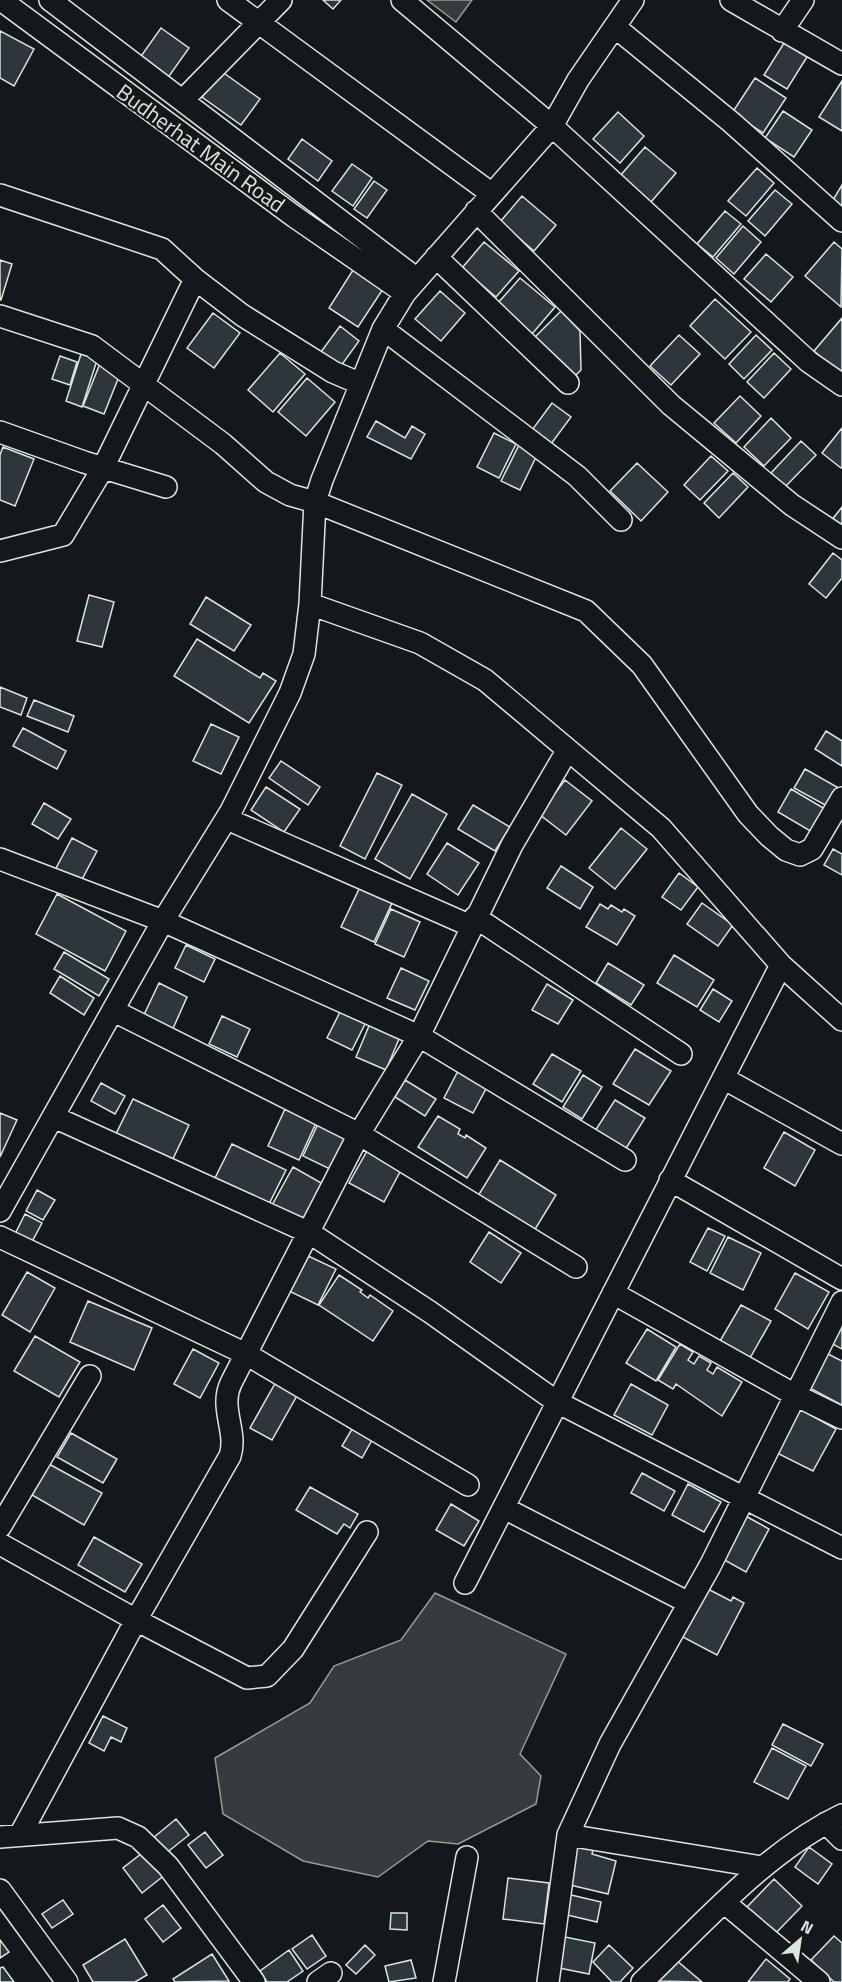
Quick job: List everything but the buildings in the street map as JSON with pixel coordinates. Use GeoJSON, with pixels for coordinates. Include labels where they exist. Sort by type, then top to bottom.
{"type":"FeatureCollection","features":[{"type":"Feature","properties":{"kind":"street","name":"Budherhat Main Road"},"geometry":{"type":"LineString","coordinates":[[1,0],[295,217],[411,286]]}},
{"type":"Feature","properties":{"kind":"street","name":"Budherhat Main Road"},"geometry":{"type":"LineString","coordinates":[[50,0],[183,100],[411,286]]}},
{"type":"Feature","properties":{"kind":"street"},"geometry":{"type":"LineString","coordinates":[[228,0],[492,194]]}},
{"type":"Feature","properties":{"kind":"street"},"geometry":{"type":"LineString","coordinates":[[183,100],[281,0]]}},
{"type":"Feature","properties":{"kind":"street"},"geometry":{"type":"LineString","coordinates":[[402,0],[552,126],[809,362],[842,385]]}},
{"type":"Feature","properties":{"kind":"street"},"geometry":{"type":"LineString","coordinates":[[0,1211],[164,921],[226,819],[290,693],[304,654],[314,551],[315,502],[383,329],[411,286],[552,126],[578,80],[633,0]]}},
{"type":"Feature","properties":{"kind":"street"},"geometry":{"type":"LineString","coordinates":[[731,0],[782,32],[842,64]]}},
{"type":"Feature","properties":{"kind":"street"},"geometry":{"type":"LineString","coordinates":[[782,32],[803,0]]}},
{"type":"Feature","properties":{"kind":"street"},"geometry":{"type":"LineString","coordinates":[[615,27],[731,122],[842,221]]}},
{"type":"Feature","properties":{"kind":"street"},"geometry":{"type":"LineString","coordinates":[[0,195],[162,249],[195,279],[242,315],[333,372],[361,384]]}},
{"type":"Feature","properties":{"kind":"street"},"geometry":{"type":"LineString","coordinates":[[476,211],[671,405],[792,505],[842,538]]}},
{"type":"Feature","properties":{"kind":"street"},"geometry":{"type":"LineString","coordinates":[[436,258],[568,383]]}},
{"type":"Feature","properties":{"kind":"street"},"geometry":{"type":"LineString","coordinates":[[0,551],[63,535],[103,468],[142,383],[195,279]]}},
{"type":"Feature","properties":{"kind":"street"},"geometry":{"type":"LineString","coordinates":[[0,316],[92,346],[223,444],[266,482],[290,495],[315,502],[586,611],[642,665],[748,813],[769,836],[786,849],[800,855],[812,849],[842,798]]}},
{"type":"Feature","properties":{"kind":"street"},"geometry":{"type":"LineString","coordinates":[[383,329],[577,476],[621,520]]}},
{"type":"Feature","properties":{"kind":"street"},"geometry":{"type":"LineString","coordinates":[[0,432],[166,487]]}},
{"type":"Feature","properties":{"kind":"street"},"geometry":{"type":"LineString","coordinates":[[310,604],[420,643],[485,680],[661,828],[782,965],[842,1020]]}},
{"type":"Feature","properties":{"kind":"street"},"geometry":{"type":"LineString","coordinates":[[10,1836],[230,1456],[232,1445],[226,1392],[310,1233],[359,1134],[419,1036],[512,845],[567,751]]}},
{"type":"Feature","properties":{"kind":"street"},"geometry":{"type":"LineString","coordinates":[[226,819],[473,921],[681,1054]]}},
{"type":"Feature","properties":{"kind":"street"},"geometry":{"type":"LineString","coordinates":[[0,859],[164,921],[419,1036],[625,1160]]}},
{"type":"Feature","properties":{"kind":"street"},"geometry":{"type":"LineString","coordinates":[[465,1583],[782,965]]}},
{"type":"Feature","properties":{"kind":"street"},"geometry":{"type":"LineString","coordinates":[[114,1011],[359,1134],[576,1267]]}},
{"type":"Feature","properties":{"kind":"street"},"geometry":{"type":"LineString","coordinates":[[723,1078],[842,1144]]}},
{"type":"Feature","properties":{"kind":"street"},"geometry":{"type":"LineString","coordinates":[[54,1117],[310,1233],[430,1312],[557,1402],[842,1548]]}},
{"type":"Feature","properties":{"kind":"street"},"geometry":{"type":"LineString","coordinates":[[670,1180],[842,1280]]}},
{"type":"Feature","properties":{"kind":"street"},"geometry":{"type":"LineString","coordinates":[[0,1237],[246,1354],[468,1485]]}},
{"type":"Feature","properties":{"kind":"street"},"geometry":{"type":"LineString","coordinates":[[613,1293],[795,1395],[842,1418]]}},
{"type":"Feature","properties":{"kind":"street"},"geometry":{"type":"LineString","coordinates":[[548,1982],[568,1835],[610,1744],[689,1603],[842,1302]]}},
{"type":"Feature","properties":{"kind":"street"},"geometry":{"type":"LineString","coordinates":[[0,1527],[90,1376]]}},
{"type":"Feature","properties":{"kind":"street"},"geometry":{"type":"LineString","coordinates":[[504,1508],[689,1603]]}},
{"type":"Feature","properties":{"kind":"street"},"geometry":{"type":"LineString","coordinates":[[0,1544],[136,1620],[247,1678],[267,1676],[293,1649],[367,1532]]}},
{"type":"Feature","properties":{"kind":"street"},"geometry":{"type":"LineString","coordinates":[[642,1982],[726,1904],[762,1867],[834,1819],[842,1839]]}},
{"type":"Feature","properties":{"kind":"street"},"geometry":{"type":"LineString","coordinates":[[10,1836],[118,1828],[138,1837],[168,1866],[254,1982]]}},
{"type":"Feature","properties":{"kind":"street"},"geometry":{"type":"LineString","coordinates":[[568,1835],[762,1867]]}},
{"type":"Feature","properties":{"kind":"street"},"geometry":{"type":"LineString","coordinates":[[444,1982],[467,1857]]}},
{"type":"Feature","properties":{"kind":"street"},"geometry":{"type":"LineString","coordinates":[[0,1890],[67,1982]]}},
{"type":"Feature","properties":{"kind":"street"},"geometry":{"type":"LineString","coordinates":[[726,1904],[819,1982]]}},
{"type":"Feature","properties":{"kind":"shaded area"},"geometry":{"type":"Polygon","coordinates":[[[427,0],[472,0],[456,22],[427,0]]]}},
{"type":"Feature","properties":{"kind":"shaded area"},"geometry":{"type":"Polygon","coordinates":[[[435,1593],[566,1654],[520,1754],[541,1776],[536,1804],[458,1844],[428,1841],[378,1877],[303,1861],[223,1814],[215,1758],[310,1703],[334,1666],[401,1640],[435,1593]]]}}]}
